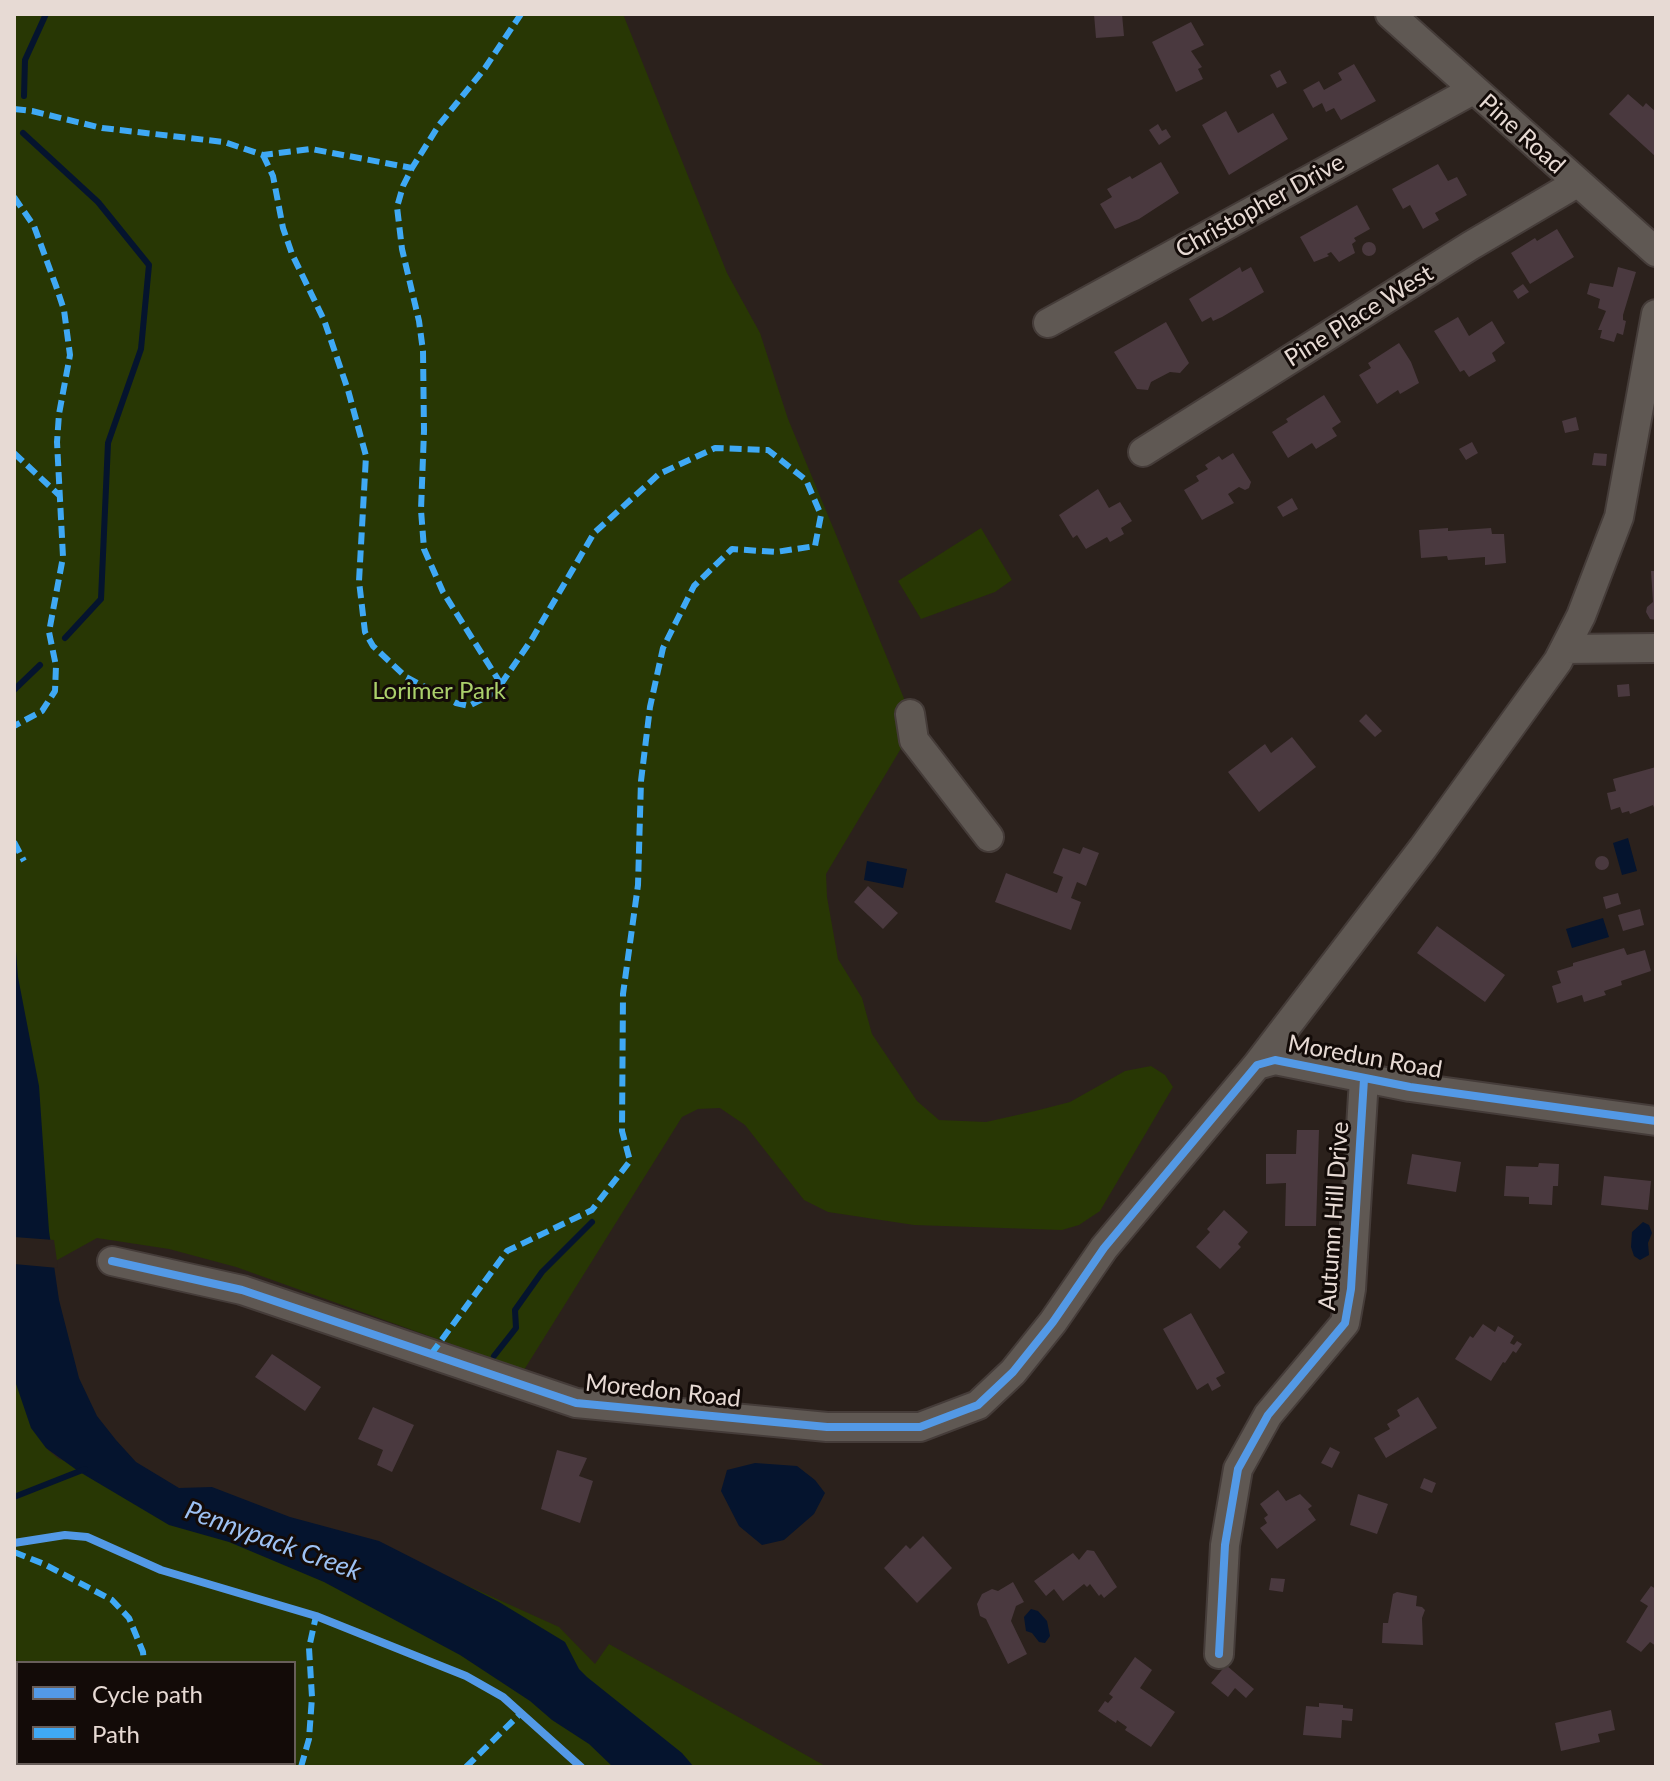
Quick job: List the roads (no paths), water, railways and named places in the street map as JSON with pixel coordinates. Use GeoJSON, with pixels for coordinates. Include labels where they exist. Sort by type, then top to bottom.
{"type":"FeatureCollection","features":[{"type":"Feature","properties":{"kind":"street","name":"Pine Road"},"geometry":{"type":"LineString","coordinates":[[1390,14],[1656,252]]}},
{"type":"Feature","properties":{"kind":"street","name":"Christopher Drive"},"geometry":{"type":"LineString","coordinates":[[1048,323],[1473,90]]}},
{"type":"Feature","properties":{"kind":"street","name":"Pine Place West"},"geometry":{"type":"LineString","coordinates":[[1143,452],[1470,246],[1577,183]]}},
{"type":"Feature","properties":{"kind":"street"},"geometry":{"type":"LineString","coordinates":[[1257,1065],[1423,848],[1565,649],[1619,517],[1656,314]]}},
{"type":"Feature","properties":{"kind":"street"},"geometry":{"type":"LineString","coordinates":[[1565,649],[1656,648]]}},
{"type":"Feature","properties":{"kind":"street"},"geometry":{"type":"LineString","coordinates":[[910,714],[914,740],[989,837]]}},
{"type":"Feature","properties":{"kind":"street","name":"Moredun Road"},"geometry":{"type":"LineString","coordinates":[[1104,1248],[1257,1065],[1275,1060],[1364,1079],[1656,1121]]}},
{"type":"Feature","properties":{"kind":"street","name":"Autumn Hill Drive"},"geometry":{"type":"LineString","coordinates":[[1219,1654],[1225,1545],[1238,1469],[1268,1415],[1345,1323],[1351,1289],[1364,1079]]}},
{"type":"Feature","properties":{"kind":"street","name":"Moredon Road"},"geometry":{"type":"LineString","coordinates":[[112,1261],[242,1290],[576,1403],[827,1427],[920,1427],[978,1405],[1013,1372],[1053,1322],[1104,1248]]}},
{"type":"Feature","properties":{"kind":"water"},"geometry":{"type":"Polygon","coordinates":[[[1628,838],[1637,871],[1622,875],[1613,843],[1628,838]]]}},
{"type":"Feature","properties":{"kind":"water"},"geometry":{"type":"Polygon","coordinates":[[[867,861],[907,869],[903,888],[864,880],[867,861]]]}},
{"type":"Feature","properties":{"kind":"water"},"geometry":{"type":"Polygon","coordinates":[[[1603,918],[1609,937],[1572,948],[1566,929],[1603,918]]]}},
{"type":"Feature","properties":{"kind":"water","name":"Pennypack Creek"},"geometry":{"type":"Polygon","coordinates":[[[14,925],[18,977],[39,1086],[49,1231],[59,1300],[79,1378],[97,1416],[116,1440],[136,1462],[179,1488],[212,1487],[290,1517],[379,1541],[499,1602],[565,1642],[579,1669],[587,1677],[682,1753],[694,1767],[613,1767],[589,1744],[460,1655],[324,1582],[229,1542],[169,1525],[78,1471],[46,1448],[31,1428],[14,1378],[14,925]]]}},
{"type":"Feature","properties":{"kind":"water"},"geometry":{"type":"Polygon","coordinates":[[[1643,1222],[1649,1225],[1652,1233],[1648,1243],[1649,1255],[1640,1260],[1634,1256],[1631,1247],[1632,1232],[1643,1222]]]}},
{"type":"Feature","properties":{"kind":"water"},"geometry":{"type":"Polygon","coordinates":[[[755,1463],[797,1466],[815,1480],[825,1493],[814,1514],[784,1540],[762,1545],[739,1526],[721,1491],[727,1470],[755,1463]]]}},
{"type":"Feature","properties":{"kind":"water"},"geometry":{"type":"Polygon","coordinates":[[[1031,1609],[1038,1611],[1047,1621],[1050,1636],[1045,1643],[1026,1631],[1024,1617],[1031,1609]]]}},
{"type":"Feature","properties":{"kind":"waterway"},"geometry":{"type":"LineString","coordinates":[[24,96],[25,60],[46,14]]}},
{"type":"Feature","properties":{"kind":"waterway"},"geometry":{"type":"LineString","coordinates":[[23,133],[98,202],[149,265],[141,349],[108,443],[101,599],[65,638]]}},
{"type":"Feature","properties":{"kind":"waterway"},"geometry":{"type":"LineString","coordinates":[[14,690],[40,665]]}},
{"type":"Feature","properties":{"kind":"waterway"},"geometry":{"type":"LineString","coordinates":[[494,1356],[516,1328],[515,1310],[542,1272],[592,1222]]}},
{"type":"Feature","properties":{"kind":"waterway"},"geometry":{"type":"LineString","coordinates":[[14,1497],[85,1469]]}},
{"type":"Feature","properties":{"kind":"park label","name":"Lorimer Park"},"geometry":{"type":"Point","coordinates":[439,691]}}]}
